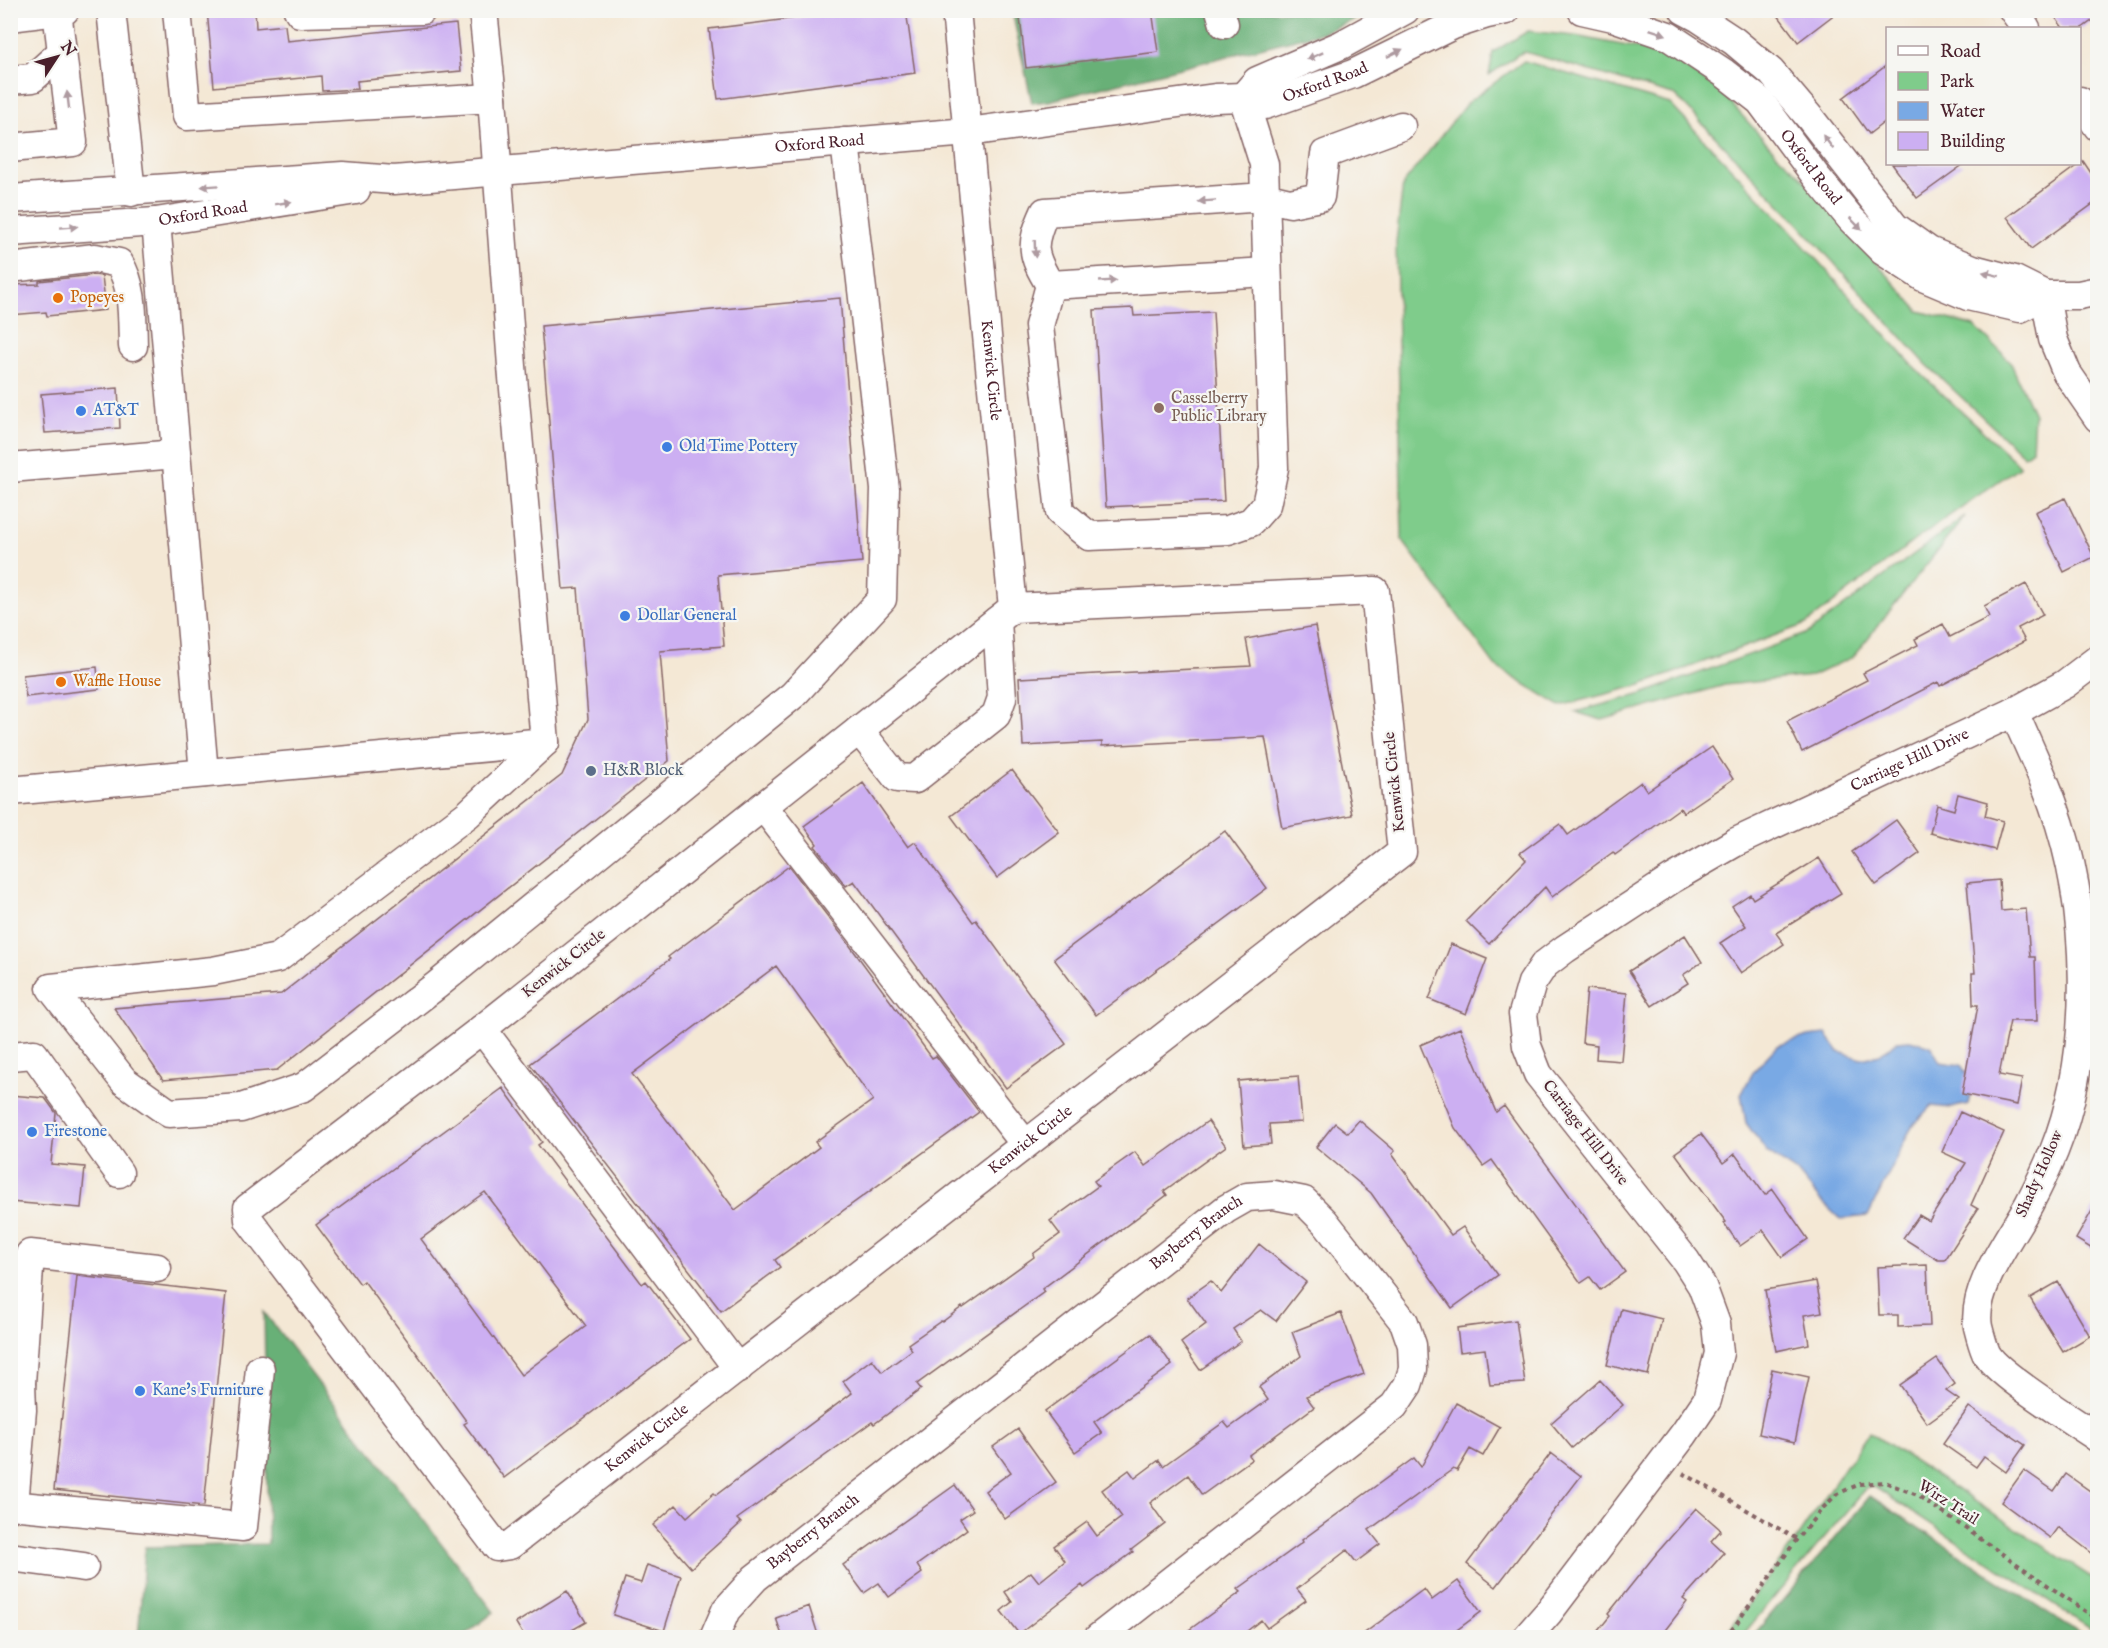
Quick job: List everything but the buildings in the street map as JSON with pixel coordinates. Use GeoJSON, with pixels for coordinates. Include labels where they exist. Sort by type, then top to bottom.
{"type":"FeatureCollection","features":[{"type":"Feature","properties":{"kind":"street"},"geometry":{"type":"LineString","coordinates":[[111,10],[131,192]]}},
{"type":"Feature","properties":{"kind":"street"},"geometry":{"type":"LineString","coordinates":[[177,10],[187,116],[492,98]]}},
{"type":"Feature","properties":{"kind":"street"},"geometry":{"type":"LineString","coordinates":[[298,10],[300,13],[422,10]]}},
{"type":"Feature","properties":{"kind":"street"},"geometry":{"type":"LineString","coordinates":[[483,10],[544,742]]}},
{"type":"Feature","properties":{"kind":"street","name":"Oxford Road"},"geometry":{"type":"LineString","coordinates":[[1243,97],[1257,81],[1341,45],[1405,10]]}},
{"type":"Feature","properties":{"kind":"street","name":"Oxford Road"},"geometry":{"type":"LineString","coordinates":[[10,199],[343,176],[394,180],[496,172],[968,132],[1215,98],[1243,97],[1265,105],[1353,74],[1453,25],[1506,10]]}},
{"type":"Feature","properties":{"kind":"street","name":"Oxford Road"},"geometry":{"type":"LineString","coordinates":[[1582,10],[1613,17],[1668,36],[1724,73],[1760,101],[1851,219],[1883,251],[1923,277],[1968,296],[2020,308],[2045,296],[2079,295],[2097,291]]}},
{"type":"Feature","properties":{"kind":"street","name":"Oxford Road"},"geometry":{"type":"LineString","coordinates":[[1684,10],[1734,41],[1771,72],[1895,227],[1929,251],[1973,269],[2015,280],[2045,296]]}},
{"type":"Feature","properties":{"kind":"street"},"geometry":{"type":"LineString","coordinates":[[2013,10],[2025,27]]}},
{"type":"Feature","properties":{"kind":"street"},"geometry":{"type":"LineString","coordinates":[[10,17],[61,11],[59,58],[73,142],[10,148]]}},
{"type":"Feature","properties":{"kind":"street","name":"Kenwick Circle"},"geometry":{"type":"LineString","coordinates":[[956,12],[968,132],[1005,614]]}},
{"type":"Feature","properties":{"kind":"street"},"geometry":{"type":"LineString","coordinates":[[10,63],[59,58]]}},
{"type":"Feature","properties":{"kind":"street"},"geometry":{"type":"LineString","coordinates":[[10,80],[33,78],[59,58]]}},
{"type":"Feature","properties":{"kind":"street"},"geometry":{"type":"LineString","coordinates":[[1243,97],[1264,164],[1265,197],[1267,272],[1274,468],[1266,505],[1251,522],[1228,530],[1089,536],[1060,512],[1039,327],[1050,285],[1035,258],[1035,234],[1045,212],[1265,197],[1290,203],[1320,197],[1325,154],[1401,126]]}},
{"type":"Feature","properties":{"kind":"street"},"geometry":{"type":"LineString","coordinates":[[2081,105],[2097,127]]}},
{"type":"Feature","properties":{"kind":"street"},"geometry":{"type":"LineString","coordinates":[[544,742],[468,814],[278,958],[213,971],[51,988],[124,1081],[170,1113],[241,1108],[304,1088],[446,977],[793,695],[882,599],[885,489],[845,142]]}},
{"type":"Feature","properties":{"kind":"street","name":"Oxford Road"},"geometry":{"type":"LineString","coordinates":[[10,232],[156,222],[345,194],[394,180]]}},
{"type":"Feature","properties":{"kind":"street"},"geometry":{"type":"LineString","coordinates":[[156,222],[204,773]]}},
{"type":"Feature","properties":{"kind":"street"},"geometry":{"type":"LineString","coordinates":[[10,268],[95,258],[119,263],[127,276],[132,306],[133,346]]}},
{"type":"Feature","properties":{"kind":"street"},"geometry":{"type":"LineString","coordinates":[[1050,285],[1267,272]]}},
{"type":"Feature","properties":{"kind":"street"},"geometry":{"type":"LineString","coordinates":[[2045,296],[2053,339],[2067,373],[2097,418]]}},
{"type":"Feature","properties":{"kind":"street"},"geometry":{"type":"LineString","coordinates":[[10,468],[176,454]]}},
{"type":"Feature","properties":{"kind":"street","name":"Kenwick Circle"},"geometry":{"type":"LineString","coordinates":[[1375,591],[1402,852],[510,1545],[497,1547],[249,1220],[248,1208],[482,1029],[1005,614],[1375,591]]}},
{"type":"Feature","properties":{"kind":"street"},"geometry":{"type":"LineString","coordinates":[[859,730],[897,778],[915,779],[996,715],[1002,698],[1005,614]]}},
{"type":"Feature","properties":{"kind":"street","name":"Carriage Hill Drive"},"geometry":{"type":"LineString","coordinates":[[1526,1638],[1548,1613],[1707,1400],[1719,1353],[1716,1324],[1697,1277],[1538,1074],[1527,1046],[1523,1014],[1532,983],[1544,965],[1565,949],[1672,879],[1736,842],[2014,712],[2065,684],[2097,659]]}},
{"type":"Feature","properties":{"kind":"street","name":"Shady Hollow"},"geometry":{"type":"LineString","coordinates":[[2014,712],[2054,804],[2074,881],[2090,1019],[2055,1150],[2030,1202],[1989,1275],[1977,1308],[1978,1327],[1986,1354],[2000,1370],[2097,1438]]}},
{"type":"Feature","properties":{"kind":"street"},"geometry":{"type":"LineString","coordinates":[[10,791],[544,742]]}},
{"type":"Feature","properties":{"kind":"street"},"geometry":{"type":"LineString","coordinates":[[763,806],[1025,1144]]}},
{"type":"Feature","properties":{"kind":"street"},"geometry":{"type":"LineString","coordinates":[[482,1029],[738,1369]]}},
{"type":"Feature","properties":{"kind":"street"},"geometry":{"type":"LineString","coordinates":[[10,1056],[34,1054],[119,1173]]}},
{"type":"Feature","properties":{"kind":"street","name":"Bayberry Branch"},"geometry":{"type":"LineString","coordinates":[[714,1638],[726,1610],[755,1578],[1226,1209],[1247,1197],[1274,1195],[1304,1201],[1325,1222],[1404,1322],[1412,1346],[1413,1369],[1408,1385],[1394,1406],[1098,1638]]}},
{"type":"Feature","properties":{"kind":"street"},"geometry":{"type":"LineString","coordinates":[[157,1268],[20,1253],[16,1382],[22,1410],[12,1505],[243,1527],[260,1369]]}},
{"type":"Feature","properties":{"kind":"street"},"geometry":{"type":"LineString","coordinates":[[10,1557],[84,1567]]}},
{"type":"Feature","properties":{"kind":"path"},"geometry":{"type":"LineString","coordinates":[[1683,1472],[1797,1539]]}},
{"type":"Feature","properties":{"kind":"path","name":"Wirz Trail"},"geometry":{"type":"LineString","coordinates":[[1726,1638],[1797,1539],[1837,1494],[1860,1484],[1885,1482],[1917,1495],[2097,1620]]}},
{"type":"Feature","properties":{"kind":"green space"},"geometry":{"type":"Polygon","coordinates":[[[1012,11],[1374,11],[1324,32],[1049,101],[1032,103],[1012,11]]]}},
{"type":"Feature","properties":{"kind":"green space"},"geometry":{"type":"Polygon","coordinates":[[[1528,31],[1575,36],[1664,53],[1719,90],[1776,153],[1799,174],[1919,311],[1974,326],[2010,361],[2034,415],[2032,450],[2024,456],[1926,364],[1795,220],[1676,96],[1525,52],[1489,75],[1493,52],[1528,31]]]}},
{"type":"Feature","properties":{"kind":"green space"},"geometry":{"type":"Polygon","coordinates":[[[1524,61],[1670,104],[1787,227],[1918,371],[2020,466],[1915,540],[1806,624],[1641,685],[1560,706],[1495,666],[1402,540],[1396,242],[1403,184],[1467,103],[1524,61]]]}},
{"type":"Feature","properties":{"kind":"green space"},"geometry":{"type":"Polygon","coordinates":[[[1965,516],[1853,657],[1812,676],[1725,685],[1602,720],[1575,712],[1642,694],[1808,633],[1965,516]]]}},
{"type":"Feature","properties":{"kind":"green space"},"geometry":{"type":"Polygon","coordinates":[[[264,1312],[494,1612],[462,1637],[138,1638],[145,1547],[268,1544],[264,1312]]]}},
{"type":"Feature","properties":{"kind":"green space"},"geometry":{"type":"Polygon","coordinates":[[[1869,1432],[2097,1581],[2097,1633],[1876,1488],[1871,1487],[1865,1489],[1741,1637],[1724,1637],[1795,1541],[1869,1432]]]}},
{"type":"Feature","properties":{"kind":"green space"},"geometry":{"type":"Polygon","coordinates":[[[1870,1496],[2085,1637],[1752,1637],[1870,1496]]]}},
{"type":"Feature","properties":{"kind":"water"},"geometry":{"type":"Polygon","coordinates":[[[1826,1034],[1839,1052],[1861,1059],[1880,1055],[1897,1041],[1910,1040],[1931,1046],[1940,1062],[1961,1065],[1973,1084],[1968,1104],[1951,1108],[1931,1106],[1912,1126],[1868,1216],[1840,1219],[1821,1201],[1798,1173],[1767,1152],[1746,1123],[1741,1094],[1754,1071],[1777,1046],[1808,1036],[1826,1034]]]}},
{"type":"Feature","properties":{"kind":"place","name":"Popeyes"},"geometry":{"type":"Point","coordinates":[58,298]}},
{"type":"Feature","properties":{"kind":"place","name":"Casselberry Public Library"},"geometry":{"type":"Point","coordinates":[1159,408]}},
{"type":"Feature","properties":{"kind":"place","name":"AT&T"},"geometry":{"type":"Point","coordinates":[81,411]}},
{"type":"Feature","properties":{"kind":"place","name":"Old Time Pottery"},"geometry":{"type":"Point","coordinates":[667,447]}},
{"type":"Feature","properties":{"kind":"place","name":"Dollar General"},"geometry":{"type":"Point","coordinates":[625,616]}},
{"type":"Feature","properties":{"kind":"place","name":"Waffle House"},"geometry":{"type":"Point","coordinates":[61,682]}},
{"type":"Feature","properties":{"kind":"place","name":"H&R Block"},"geometry":{"type":"Point","coordinates":[591,771]}},
{"type":"Feature","properties":{"kind":"place","name":"Firestone"},"geometry":{"type":"Point","coordinates":[32,1132]}},
{"type":"Feature","properties":{"kind":"place","name":"Kane's Furniture"},"geometry":{"type":"Point","coordinates":[140,1391]}}]}
